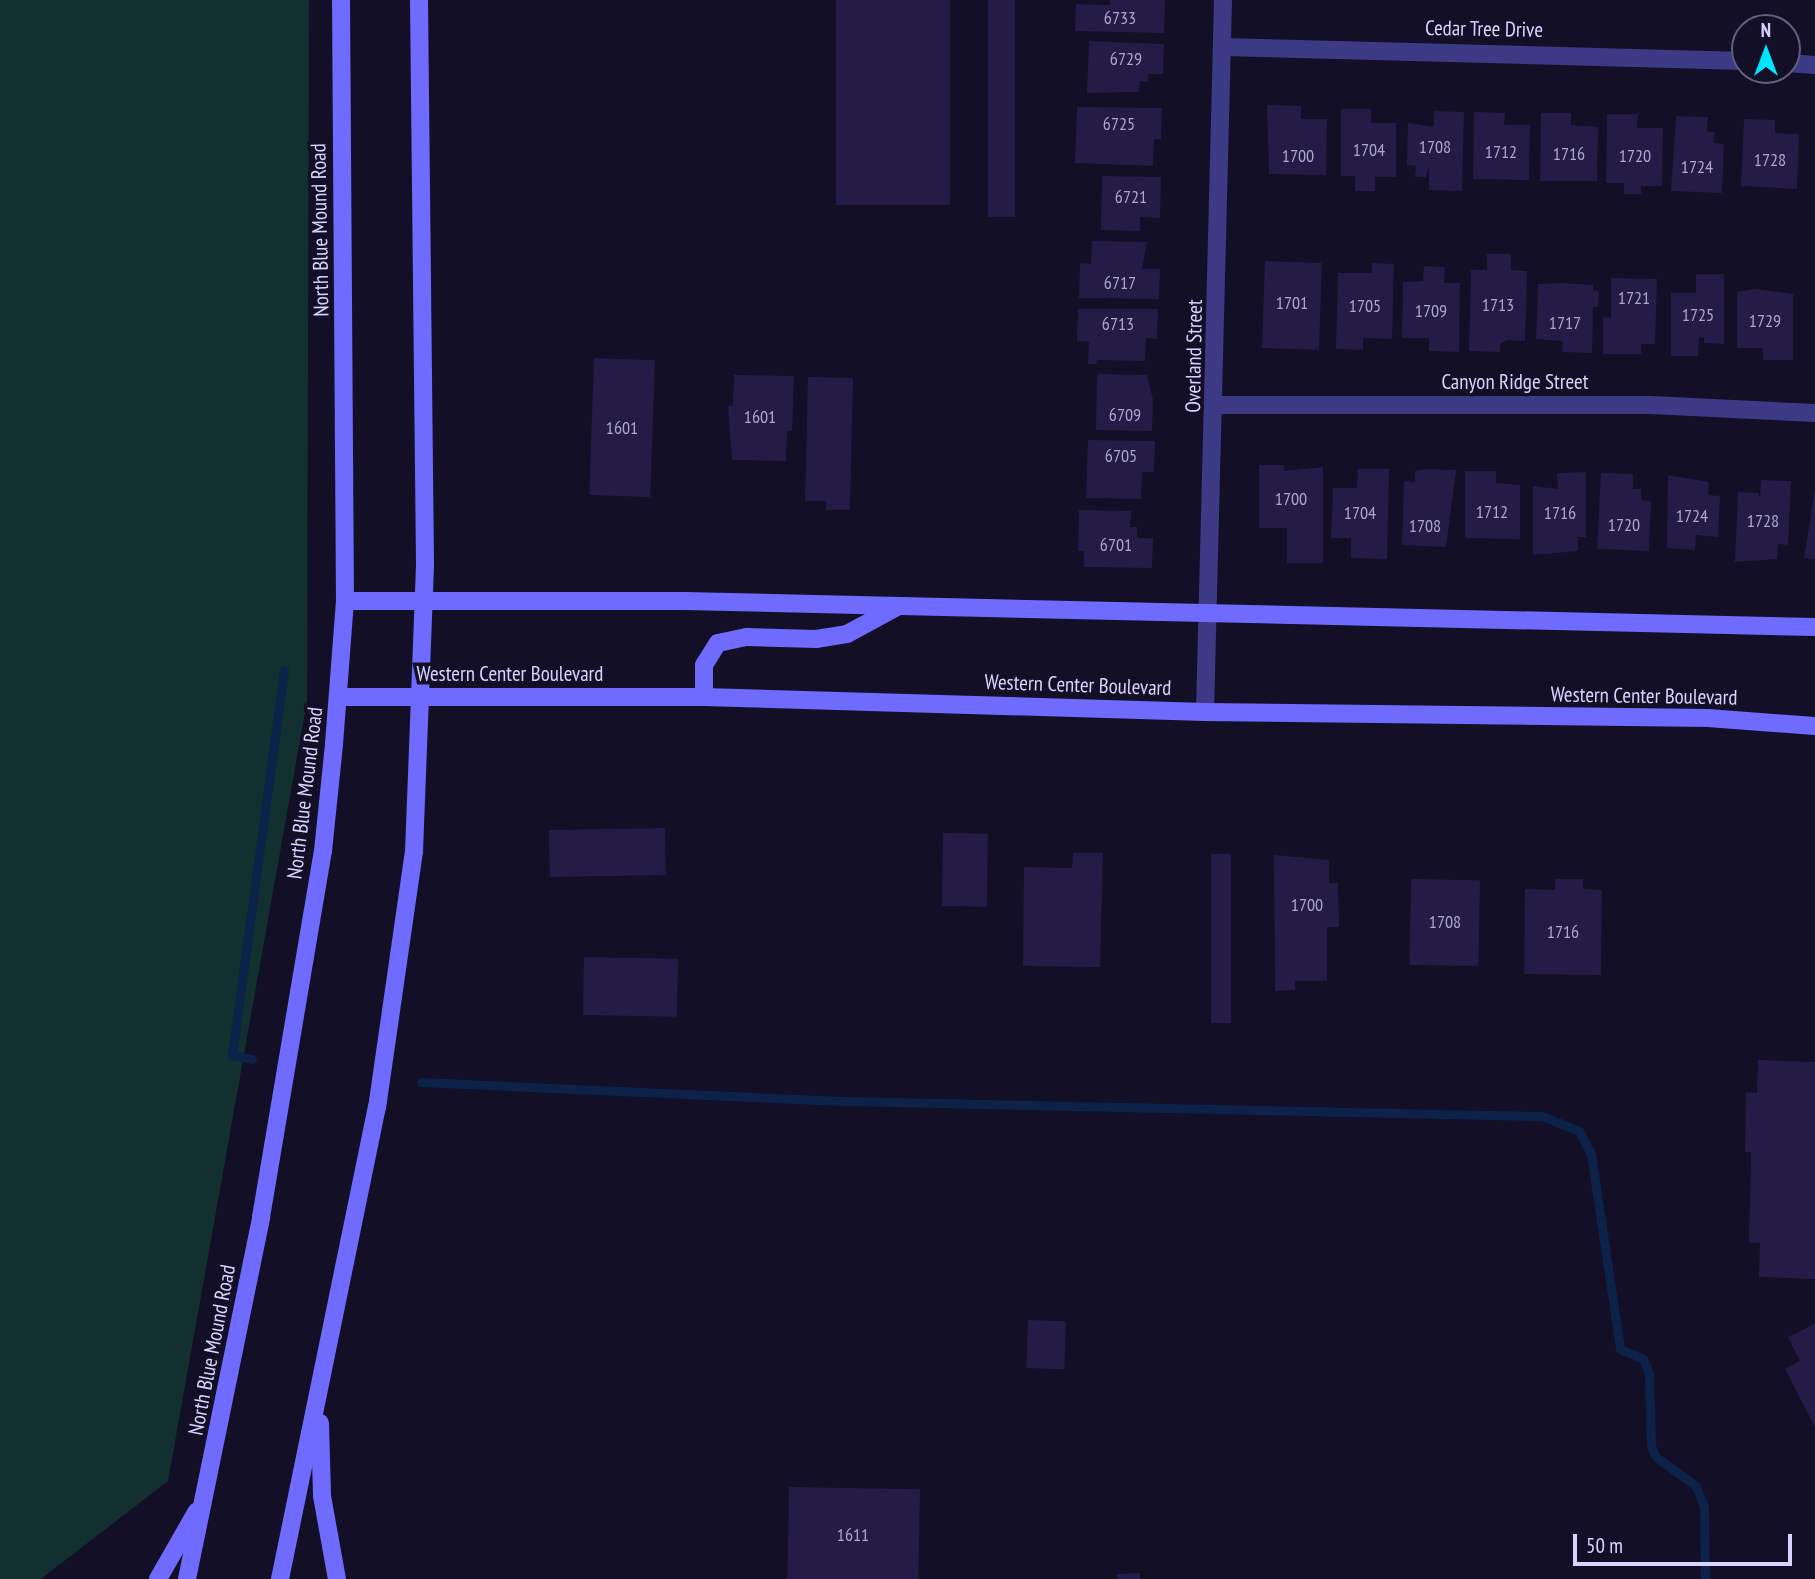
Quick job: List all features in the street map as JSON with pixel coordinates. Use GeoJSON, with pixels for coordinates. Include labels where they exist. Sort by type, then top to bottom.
{"type":"FeatureCollection","features":[{"type":"Feature","properties":{"kind":"main road","name":"North Blue Mound Road"},"geometry":{"type":"LineString","coordinates":[[187,1579],[261,1217],[323,851],[339,697],[345,601],[341,0]]}},
{"type":"Feature","properties":{"kind":"main road"},"geometry":{"type":"LineString","coordinates":[[280,1579],[399,979],[414,852],[425,601],[419,0]]}},
{"type":"Feature","properties":{"kind":"main road"},"geometry":{"type":"LineString","coordinates":[[345,601],[1208,611],[1815,627]]}},
{"type":"Feature","properties":{"kind":"main road"},"geometry":{"type":"LineString","coordinates":[[704,697],[704,665],[718,643],[747,637],[816,639],[847,634],[900,606]]}},
{"type":"Feature","properties":{"kind":"main road","name":"Western Center Boulevard"},"geometry":{"type":"LineString","coordinates":[[339,697],[704,697],[1205,712],[1708,718],[1815,726]]}},
{"type":"Feature","properties":{"kind":"main road"},"geometry":{"type":"LineString","coordinates":[[320,1386],[320,1472],[337,1579]]}},
{"type":"Feature","properties":{"kind":"main road"},"geometry":{"type":"LineString","coordinates":[[158,1579],[206,1496]]}},
{"type":"Feature","properties":{"kind":"street","name":"Overland Street"},"geometry":{"type":"LineString","coordinates":[[1205,712],[1216,405],[1223,0]]}},
{"type":"Feature","properties":{"kind":"street","name":"Cedar Tree Drive"},"geometry":{"type":"LineString","coordinates":[[1222,47],[1731,61]]}},
{"type":"Feature","properties":{"kind":"street","name":"Canyon Ridge Street"},"geometry":{"type":"LineString","coordinates":[[1216,405],[1650,405],[1815,413]]}},
{"type":"Feature","properties":{"kind":"green space"},"geometry":{"type":"Polygon","coordinates":[[[0,0],[309,0],[307,701],[168,1481],[41,1579],[0,1579],[0,0]]]}},
{"type":"Feature","properties":{"kind":"building"},"geometry":{"type":"Polygon","coordinates":[[[836,0],[950,0],[950,205],[836,205],[836,0]]]}},
{"type":"Feature","properties":{"kind":"building"},"geometry":{"type":"Polygon","coordinates":[[[988,0],[1015,0],[1015,217],[988,217],[988,0]]]}},
{"type":"Feature","properties":{"kind":"building"},"geometry":{"type":"Polygon","coordinates":[[[1110,0],[1165,0],[1164,33],[1075,31],[1076,4],[1110,5],[1110,0]]]}},
{"type":"Feature","properties":{"kind":"building"},"geometry":{"type":"Polygon","coordinates":[[[1089,41],[1164,44],[1163,74],[1148,74],[1148,82],[1140,81],[1139,92],[1087,93],[1089,41]]]}},
{"type":"Feature","properties":{"kind":"building"},"geometry":{"type":"Polygon","coordinates":[[[1267,105],[1301,106],[1301,119],[1327,119],[1326,175],[1269,174],[1267,105]]]}},
{"type":"Feature","properties":{"kind":"building"},"geometry":{"type":"Polygon","coordinates":[[[1077,107],[1162,108],[1161,139],[1154,139],[1153,166],[1075,163],[1077,107]]]}},
{"type":"Feature","properties":{"kind":"building"},"geometry":{"type":"Polygon","coordinates":[[[1341,109],[1371,109],[1371,123],[1396,123],[1396,177],[1375,177],[1375,191],[1355,191],[1355,176],[1341,176],[1341,109]]]}},
{"type":"Feature","properties":{"kind":"building"},"geometry":{"type":"Polygon","coordinates":[[[1434,111],[1464,112],[1462,191],[1429,190],[1429,167],[1426,177],[1415,177],[1416,166],[1407,165],[1408,123],[1434,127],[1434,111]]]}},
{"type":"Feature","properties":{"kind":"building"},"geometry":{"type":"Polygon","coordinates":[[[1474,112],[1505,113],[1504,125],[1530,125],[1529,180],[1473,179],[1474,112]]]}},
{"type":"Feature","properties":{"kind":"building"},"geometry":{"type":"Polygon","coordinates":[[[1541,113],[1571,113],[1571,125],[1598,127],[1597,181],[1540,181],[1541,113]]]}},
{"type":"Feature","properties":{"kind":"building"},"geometry":{"type":"Polygon","coordinates":[[[1607,114],[1638,114],[1637,128],[1663,128],[1662,186],[1641,186],[1641,194],[1624,194],[1624,183],[1606,183],[1607,114]]]}},
{"type":"Feature","properties":{"kind":"building"},"geometry":{"type":"Polygon","coordinates":[[[1676,116],[1708,117],[1707,132],[1715,132],[1714,143],[1724,144],[1722,193],[1671,191],[1676,116]]]}},
{"type":"Feature","properties":{"kind":"building"},"geometry":{"type":"Polygon","coordinates":[[[1744,119],[1775,120],[1775,133],[1799,134],[1797,189],[1741,186],[1744,119]]]}},
{"type":"Feature","properties":{"kind":"building"},"geometry":{"type":"Polygon","coordinates":[[[1102,176],[1161,177],[1160,218],[1140,217],[1140,231],[1101,230],[1102,176]]]}},
{"type":"Feature","properties":{"kind":"building"},"geometry":{"type":"Polygon","coordinates":[[[1092,241],[1147,242],[1142,269],[1160,269],[1159,299],[1079,298],[1080,263],[1091,264],[1092,241]]]}},
{"type":"Feature","properties":{"kind":"building"},"geometry":{"type":"Polygon","coordinates":[[[1487,254],[1511,254],[1511,270],[1527,271],[1525,341],[1507,340],[1500,344],[1500,352],[1469,351],[1471,270],[1487,270],[1487,254]]]}},
{"type":"Feature","properties":{"kind":"building"},"geometry":{"type":"Polygon","coordinates":[[[1265,261],[1322,263],[1319,350],[1262,348],[1265,261]]]}},
{"type":"Feature","properties":{"kind":"building"},"geometry":{"type":"Polygon","coordinates":[[[1372,263],[1394,264],[1392,339],[1363,338],[1363,350],[1336,349],[1338,273],[1372,273],[1372,263]]]}},
{"type":"Feature","properties":{"kind":"building"},"geometry":{"type":"Polygon","coordinates":[[[1424,266],[1445,267],[1444,283],[1460,283],[1459,352],[1429,351],[1429,338],[1402,338],[1403,282],[1423,281],[1424,266]]]}},
{"type":"Feature","properties":{"kind":"building"},"geometry":{"type":"Polygon","coordinates":[[[1696,274],[1724,274],[1724,344],[1704,343],[1704,338],[1699,337],[1698,356],[1671,356],[1671,293],[1696,293],[1696,274]]]}},
{"type":"Feature","properties":{"kind":"building"},"geometry":{"type":"Polygon","coordinates":[[[1611,278],[1657,279],[1655,344],[1641,344],[1641,354],[1603,354],[1603,317],[1611,318],[1611,278]]]}},
{"type":"Feature","properties":{"kind":"building"},"geometry":{"type":"Polygon","coordinates":[[[1538,284],[1593,285],[1593,290],[1599,291],[1598,307],[1593,307],[1592,353],[1562,352],[1563,341],[1536,339],[1538,284]]]}},
{"type":"Feature","properties":{"kind":"building"},"geometry":{"type":"Polygon","coordinates":[[[1754,289],[1793,294],[1793,360],[1763,360],[1763,348],[1737,348],[1737,292],[1754,289]]]}},
{"type":"Feature","properties":{"kind":"building"},"geometry":{"type":"Polygon","coordinates":[[[1078,309],[1158,309],[1157,339],[1146,338],[1145,361],[1097,360],[1096,364],[1088,364],[1089,342],[1077,341],[1078,309]]]}},
{"type":"Feature","properties":{"kind":"building"},"geometry":{"type":"Polygon","coordinates":[[[594,358],[655,360],[650,497],[589,495],[594,358]]]}},
{"type":"Feature","properties":{"kind":"building"},"geometry":{"type":"Polygon","coordinates":[[[1097,374],[1147,375],[1153,400],[1152,431],[1096,430],[1097,374]]]}},
{"type":"Feature","properties":{"kind":"building"},"geometry":{"type":"Polygon","coordinates":[[[734,375],[794,376],[792,431],[787,431],[786,461],[732,460],[728,406],[733,406],[734,375]]]}},
{"type":"Feature","properties":{"kind":"building"},"geometry":{"type":"Polygon","coordinates":[[[808,377],[853,378],[850,510],[826,510],[826,501],[805,501],[808,377]]]}},
{"type":"Feature","properties":{"kind":"building"},"geometry":{"type":"Polygon","coordinates":[[[1088,440],[1155,441],[1154,472],[1142,472],[1141,499],[1086,498],[1088,440]]]}},
{"type":"Feature","properties":{"kind":"building"},"geometry":{"type":"Polygon","coordinates":[[[1259,465],[1284,465],[1284,471],[1323,467],[1323,563],[1287,563],[1287,528],[1259,528],[1259,465]]]}},
{"type":"Feature","properties":{"kind":"building"},"geometry":{"type":"Polygon","coordinates":[[[1358,469],[1389,469],[1387,559],[1351,558],[1351,538],[1331,538],[1333,488],[1357,488],[1358,469]]]}},
{"type":"Feature","properties":{"kind":"building"},"geometry":{"type":"Polygon","coordinates":[[[1456,470],[1446,547],[1402,545],[1404,481],[1415,482],[1415,471],[1456,470]]]}},
{"type":"Feature","properties":{"kind":"building"},"geometry":{"type":"Polygon","coordinates":[[[1465,471],[1496,471],[1496,483],[1520,485],[1520,539],[1465,538],[1465,471]]]}},
{"type":"Feature","properties":{"kind":"building"},"geometry":{"type":"Polygon","coordinates":[[[1586,472],[1586,537],[1578,537],[1578,551],[1533,555],[1533,486],[1558,489],[1557,473],[1586,472]]]}},
{"type":"Feature","properties":{"kind":"building"},"geometry":{"type":"Polygon","coordinates":[[[1601,473],[1633,474],[1633,489],[1641,489],[1641,500],[1651,501],[1649,551],[1597,549],[1601,473]]]}},
{"type":"Feature","properties":{"kind":"building"},"geometry":{"type":"Polygon","coordinates":[[[1668,475],[1709,482],[1708,495],[1720,496],[1718,537],[1696,535],[1695,550],[1667,548],[1668,475]]]}},
{"type":"Feature","properties":{"kind":"building"},"geometry":{"type":"Polygon","coordinates":[[[1761,480],[1791,481],[1788,545],[1778,544],[1777,559],[1735,562],[1738,492],[1758,493],[1760,498],[1761,480]]]}},
{"type":"Feature","properties":{"kind":"building"},"geometry":{"type":"Polygon","coordinates":[[[1815,489],[1815,559],[1804,558],[1815,489]]]}},
{"type":"Feature","properties":{"kind":"building"},"geometry":{"type":"Polygon","coordinates":[[[1079,510],[1131,511],[1130,527],[1137,527],[1137,538],[1153,538],[1152,568],[1084,567],[1084,551],[1078,551],[1079,510]]]}},
{"type":"Feature","properties":{"kind":"building"},"geometry":{"type":"Polygon","coordinates":[[[665,828],[666,875],[550,877],[549,830],[665,828]]]}},
{"type":"Feature","properties":{"kind":"building"},"geometry":{"type":"Polygon","coordinates":[[[943,833],[988,834],[987,907],[942,906],[943,833]]]}},
{"type":"Feature","properties":{"kind":"building"},"geometry":{"type":"Polygon","coordinates":[[[1073,853],[1103,853],[1100,967],[1023,966],[1024,867],[1072,868],[1073,853]]]}},
{"type":"Feature","properties":{"kind":"building"},"geometry":{"type":"Polygon","coordinates":[[[1211,854],[1231,854],[1231,1023],[1211,1023],[1211,854]]]}},
{"type":"Feature","properties":{"kind":"building"},"geometry":{"type":"Polygon","coordinates":[[[1274,855],[1329,860],[1329,883],[1338,883],[1339,927],[1327,927],[1327,981],[1295,981],[1295,990],[1275,991],[1274,855]]]}},
{"type":"Feature","properties":{"kind":"building"},"geometry":{"type":"Polygon","coordinates":[[[1411,879],[1480,880],[1478,966],[1409,965],[1411,879]]]}},
{"type":"Feature","properties":{"kind":"building"},"geometry":{"type":"Polygon","coordinates":[[[1555,879],[1583,879],[1583,889],[1602,890],[1601,975],[1524,974],[1525,889],[1555,890],[1555,879]]]}},
{"type":"Feature","properties":{"kind":"building"},"geometry":{"type":"Polygon","coordinates":[[[584,957],[678,959],[677,1017],[583,1015],[584,957]]]}},
{"type":"Feature","properties":{"kind":"building"},"geometry":{"type":"Polygon","coordinates":[[[1758,1060],[1815,1062],[1815,1279],[1759,1277],[1760,1243],[1749,1242],[1751,1152],[1745,1152],[1746,1092],[1757,1093],[1758,1060]]]}},
{"type":"Feature","properties":{"kind":"building"},"geometry":{"type":"Polygon","coordinates":[[[1028,1320],[1066,1321],[1064,1369],[1026,1368],[1028,1320]]]}},
{"type":"Feature","properties":{"kind":"building"},"geometry":{"type":"Polygon","coordinates":[[[1815,1324],[1815,1427],[1785,1369],[1800,1361],[1788,1337],[1815,1324]]]}},
{"type":"Feature","properties":{"kind":"building"},"geometry":{"type":"Polygon","coordinates":[[[789,1487],[920,1489],[918,1579],[787,1579],[789,1487]]]}},
{"type":"Feature","properties":{"kind":"building"},"geometry":{"type":"Polygon","coordinates":[[[1140,1573],[1140,1579],[1117,1579],[1117,1574],[1140,1573]]]}},
{"type":"Feature","properties":{"kind":"waterway"},"geometry":{"type":"LineString","coordinates":[[252,1059],[232,1055],[284,670]]}},
{"type":"Feature","properties":{"kind":"waterway"},"geometry":{"type":"LineString","coordinates":[[421,1082],[847,1101],[1542,1116],[1579,1131],[1591,1154],[1620,1349],[1643,1359],[1649,1374],[1651,1446],[1656,1457],[1696,1486],[1704,1507],[1705,1579]]}}]}
